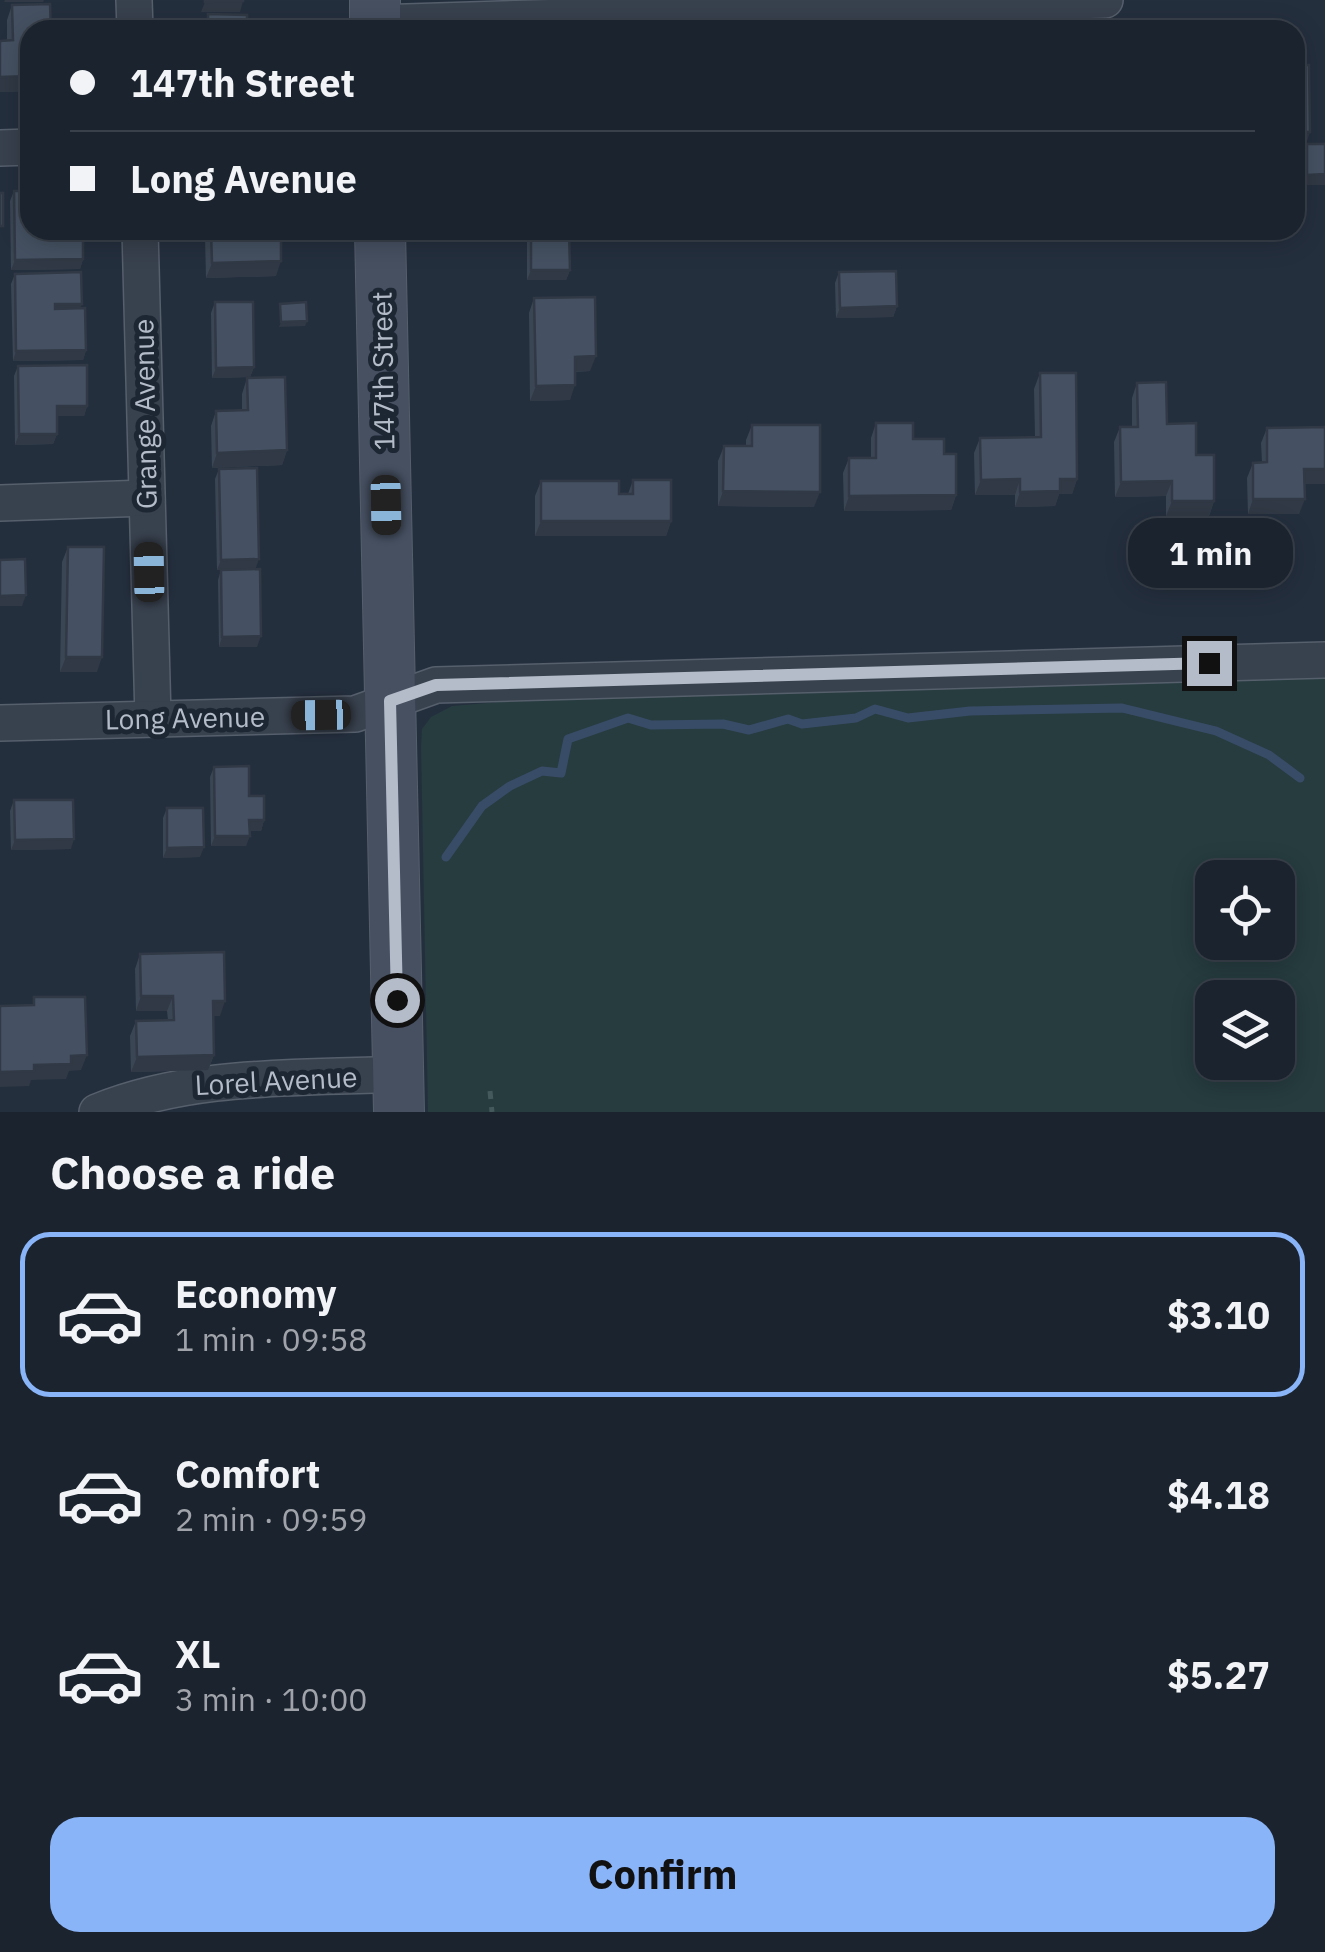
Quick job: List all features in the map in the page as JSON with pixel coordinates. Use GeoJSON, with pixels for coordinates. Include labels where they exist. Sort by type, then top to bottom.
{"type":"FeatureCollection","features":[{"type":"Feature","properties":{"kind":"main road","name":"147th Street"},"geometry":{"type":"LineString","coordinates":[[380,240],[399,1093]]}},
{"type":"Feature","properties":{"kind":"street"},"geometry":{"type":"LineString","coordinates":[[375,18],[1105,0]]}},
{"type":"Feature","properties":{"kind":"street","name":"Grange Avenue"},"geometry":{"type":"LineString","coordinates":[[140,240],[153,718]]}},
{"type":"Feature","properties":{"kind":"street"},"geometry":{"type":"LineString","coordinates":[[0,503],[147,498]]}},
{"type":"Feature","properties":{"kind":"street","name":"Long Avenue"},"geometry":{"type":"LineString","coordinates":[[0,724],[354,714],[436,685],[1325,660]]}},
{"type":"Feature","properties":{"kind":"street","name":"Lorel Avenue"},"geometry":{"type":"LineString","coordinates":[[97,1112],[145,1092],[205,1083],[399,1093]]}},
{"type":"Feature","properties":{"kind":"path"},"geometry":{"type":"LineString","coordinates":[[490,1091],[492,1112]]}},
{"type":"Feature","properties":{"kind":"green space"},"geometry":{"type":"Polygon","coordinates":[[[1325,674],[1325,1112],[428,1112],[422,729],[431,717],[452,706],[569,696],[1325,674]]]}},
{"type":"Feature","properties":{"kind":"building"},"geometry":{"type":"Polygon","coordinates":[[[50,4],[51,20],[20,20],[20,76],[0,77],[0,41],[13,40],[12,5],[50,4]]]}},
{"type":"Feature","properties":{"kind":"building"},"geometry":{"type":"Polygon","coordinates":[[[208,14],[247,15],[247,20],[208,20],[208,14]]]}},
{"type":"Feature","properties":{"kind":"building"},"geometry":{"type":"Polygon","coordinates":[[[1305,65],[1309,65],[1310,132],[1305,132],[1305,65]]]}},
{"type":"Feature","properties":{"kind":"building"},"geometry":{"type":"Polygon","coordinates":[[[1307,144],[1325,144],[1325,174],[1307,175],[1307,144]]]}},
{"type":"Feature","properties":{"kind":"building"},"geometry":{"type":"Polygon","coordinates":[[[14,191],[20,191],[20,240],[83,240],[83,259],[15,260],[14,191]]]}},
{"type":"Feature","properties":{"kind":"building"},"geometry":{"type":"Polygon","coordinates":[[[3,193],[3,226],[0,226],[3,193]]]}},
{"type":"Feature","properties":{"kind":"building"},"geometry":{"type":"Polygon","coordinates":[[[211,240],[281,240],[281,261],[212,263],[211,240]]]}},
{"type":"Feature","properties":{"kind":"building"},"geometry":{"type":"Polygon","coordinates":[[[531,240],[569,240],[570,270],[531,270],[531,240]]]}},
{"type":"Feature","properties":{"kind":"building"},"geometry":{"type":"Polygon","coordinates":[[[896,271],[897,306],[840,308],[839,272],[896,271]]]}},
{"type":"Feature","properties":{"kind":"building"},"geometry":{"type":"Polygon","coordinates":[[[81,272],[82,304],[55,304],[55,309],[85,308],[86,350],[16,351],[15,274],[81,272]]]}},
{"type":"Feature","properties":{"kind":"building"},"geometry":{"type":"Polygon","coordinates":[[[595,297],[596,356],[575,357],[575,385],[536,386],[534,298],[595,297]]]}},
{"type":"Feature","properties":{"kind":"building"},"geometry":{"type":"Polygon","coordinates":[[[215,302],[253,302],[254,367],[216,368],[215,302]]]}},
{"type":"Feature","properties":{"kind":"building"},"geometry":{"type":"Polygon","coordinates":[[[306,302],[307,321],[281,322],[280,304],[306,302]]]}},
{"type":"Feature","properties":{"kind":"building"},"geometry":{"type":"Polygon","coordinates":[[[87,365],[87,406],[57,406],[57,434],[19,434],[18,366],[87,365]]]}},
{"type":"Feature","properties":{"kind":"building"},"geometry":{"type":"Polygon","coordinates":[[[1040,373],[1076,373],[1077,479],[1060,479],[1060,491],[1020,492],[1020,479],[981,480],[980,438],[1041,437],[1040,373]]]}},
{"type":"Feature","properties":{"kind":"building"},"geometry":{"type":"Polygon","coordinates":[[[285,377],[287,450],[217,453],[216,411],[248,410],[247,378],[285,377]]]}},
{"type":"Feature","properties":{"kind":"building"},"geometry":{"type":"Polygon","coordinates":[[[1166,382],[1167,424],[1196,423],[1196,455],[1214,455],[1214,501],[1172,501],[1172,481],[1121,482],[1120,427],[1138,427],[1137,383],[1166,382]]]}},
{"type":"Feature","properties":{"kind":"building"},"geometry":{"type":"Polygon","coordinates":[[[876,423],[913,423],[913,439],[944,439],[944,454],[956,454],[956,495],[849,496],[849,458],[876,458],[876,423]]]}},
{"type":"Feature","properties":{"kind":"building"},"geometry":{"type":"Polygon","coordinates":[[[752,425],[820,425],[820,492],[723,491],[724,446],[752,446],[752,425]]]}},
{"type":"Feature","properties":{"kind":"building"},"geometry":{"type":"Polygon","coordinates":[[[1325,427],[1325,469],[1304,469],[1305,499],[1253,499],[1253,463],[1267,462],[1267,428],[1325,427]]]}},
{"type":"Feature","properties":{"kind":"building"},"geometry":{"type":"Polygon","coordinates":[[[257,468],[259,559],[221,560],[219,469],[257,468]]]}},
{"type":"Feature","properties":{"kind":"building"},"geometry":{"type":"Polygon","coordinates":[[[633,480],[671,480],[671,521],[541,521],[541,481],[619,481],[619,494],[633,494],[633,480]]]}},
{"type":"Feature","properties":{"kind":"building"},"geometry":{"type":"Polygon","coordinates":[[[68,547],[104,547],[102,657],[66,657],[68,547]]]}},
{"type":"Feature","properties":{"kind":"building"},"geometry":{"type":"Polygon","coordinates":[[[25,559],[26,595],[0,596],[0,560],[25,559]]]}},
{"type":"Feature","properties":{"kind":"building"},"geometry":{"type":"Polygon","coordinates":[[[260,569],[261,636],[222,637],[221,570],[260,569]]]}},
{"type":"Feature","properties":{"kind":"building"},"geometry":{"type":"Polygon","coordinates":[[[249,766],[249,796],[264,796],[264,820],[249,820],[250,836],[215,836],[214,767],[249,766]]]}},
{"type":"Feature","properties":{"kind":"building"},"geometry":{"type":"Polygon","coordinates":[[[14,800],[73,800],[74,839],[15,840],[14,800]]]}},
{"type":"Feature","properties":{"kind":"building"},"geometry":{"type":"Polygon","coordinates":[[[167,808],[203,808],[204,847],[167,848],[167,808]]]}},
{"type":"Feature","properties":{"kind":"building"},"geometry":{"type":"Polygon","coordinates":[[[224,952],[225,1001],[213,1001],[214,1055],[137,1057],[136,1021],[174,1020],[173,996],[141,996],[140,954],[224,952]]]}},
{"type":"Feature","properties":{"kind":"building"},"geometry":{"type":"Polygon","coordinates":[[[34,997],[85,997],[87,1055],[71,1056],[71,1064],[34,1065],[34,1071],[0,1072],[0,1006],[34,1005],[34,997]]]}},
{"type":"Feature","properties":{"kind":"waterway"},"geometry":{"type":"LineString","coordinates":[[446,857],[482,806],[510,786],[542,771],[561,773],[568,739],[628,718],[651,725],[723,724],[749,730],[788,719],[802,724],[856,718],[875,709],[908,718],[970,711],[1122,708],[1216,731],[1269,755],[1300,778]]}},
{"type":"Feature","properties":{"kind":"route"},"geometry":{"type":"LineString","coordinates":[[397,1000],[390,701],[436,685],[1209,663]]}}]}
